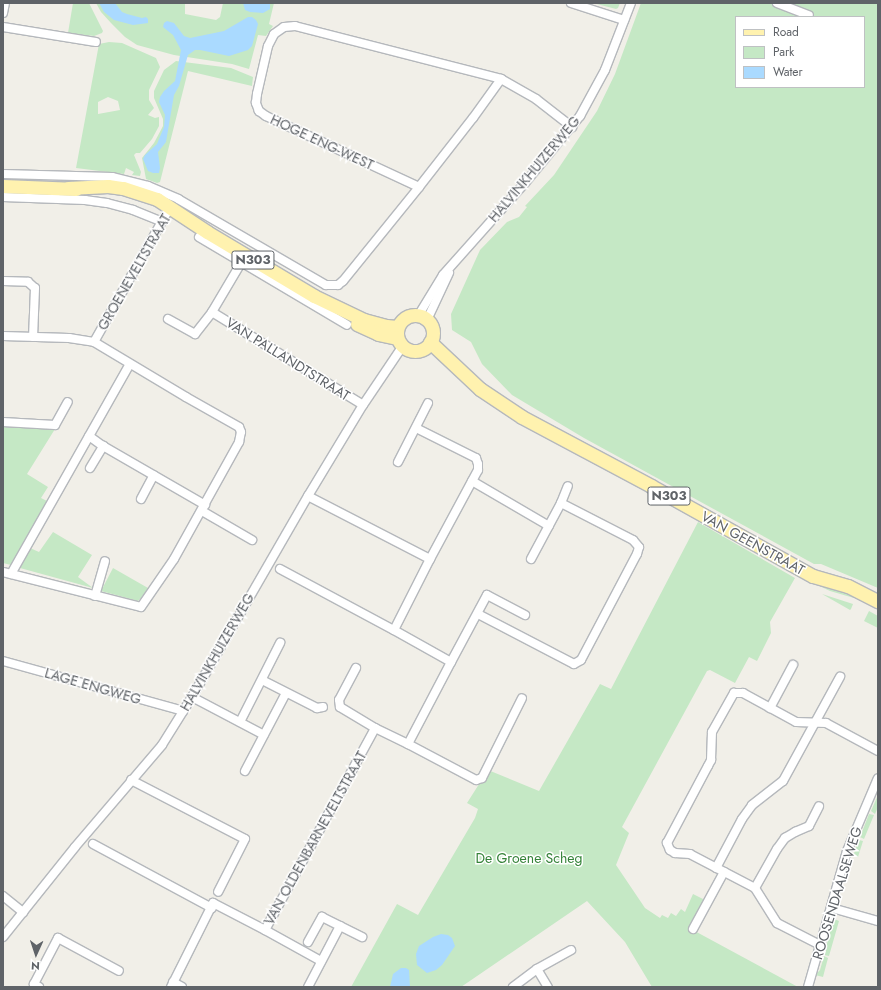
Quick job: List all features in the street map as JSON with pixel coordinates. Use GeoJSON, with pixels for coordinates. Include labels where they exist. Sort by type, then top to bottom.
{"type":"FeatureCollection","features":[{"type":"Feature","properties":{"kind":"main road","name":"N303"},"geometry":{"type":"LineString","coordinates":[[3,186],[68,188],[94,186],[123,188],[157,200],[167,214],[192,223],[243,259],[314,296],[368,331],[384,336],[399,337],[408,351],[416,352],[428,345]]}},
{"type":"Feature","properties":{"kind":"main road"},"geometry":{"type":"LineString","coordinates":[[399,337],[405,318],[422,318],[433,332],[428,345]]}},
{"type":"Feature","properties":{"kind":"main road","name":"VAN GEENSTRAAT"},"geometry":{"type":"LineString","coordinates":[[428,345],[440,360],[467,377],[496,401],[522,417],[651,486],[813,576],[848,586],[878,601]]}},
{"type":"Feature","properties":{"kind":"street"},"geometry":{"type":"LineString","coordinates":[[3,13],[5,3]]}},
{"type":"Feature","properties":{"kind":"street"},"geometry":{"type":"LineString","coordinates":[[571,3],[624,20]]}},
{"type":"Feature","properties":{"kind":"street","name":"HALVINKHUIZERWEG"},"geometry":{"type":"LineString","coordinates":[[422,318],[455,262],[525,183],[580,116],[606,70],[630,3]]}},
{"type":"Feature","properties":{"kind":"street"},"geometry":{"type":"LineString","coordinates":[[777,3],[809,15]]}},
{"type":"Feature","properties":{"kind":"street","name":"HOGE ENG-WEST"},"geometry":{"type":"LineString","coordinates":[[419,187],[266,116],[259,111],[256,103],[257,94],[268,46],[274,34],[284,27],[295,26],[501,79],[536,99],[572,127]]}},
{"type":"Feature","properties":{"kind":"street"},"geometry":{"type":"LineString","coordinates":[[3,27],[96,42]]}},
{"type":"Feature","properties":{"kind":"street"},"geometry":{"type":"LineString","coordinates":[[3,174],[112,177],[156,188],[178,199],[326,285],[338,285],[343,282],[419,187],[473,118],[501,79]]}},
{"type":"Feature","properties":{"kind":"street"},"geometry":{"type":"LineString","coordinates":[[3,198],[84,200],[107,203],[132,210],[167,214]]}},
{"type":"Feature","properties":{"kind":"street","name":"GROENEVELTSTRAAT"},"geometry":{"type":"LineString","coordinates":[[130,364],[7,573],[141,607],[174,559],[239,442],[241,432],[239,427],[94,342],[167,214]]}},
{"type":"Feature","properties":{"kind":"street"},"geometry":{"type":"LineString","coordinates":[[199,237],[243,259],[346,325]]}},
{"type":"Feature","properties":{"kind":"street","name":"VAN PALLANDTSTRAAT"},"geometry":{"type":"LineString","coordinates":[[168,319],[195,334],[212,312],[243,259]]}},
{"type":"Feature","properties":{"kind":"street"},"geometry":{"type":"LineString","coordinates":[[3,281],[28,282],[33,285],[35,291],[33,337]]}},
{"type":"Feature","properties":{"kind":"street","name":"VAN PALLANDTSTRAAT"},"geometry":{"type":"LineString","coordinates":[[212,312],[363,405]]}},
{"type":"Feature","properties":{"kind":"street"},"geometry":{"type":"LineString","coordinates":[[3,336],[69,338],[94,342]]}},
{"type":"Feature","properties":{"kind":"street","name":"HALVINKHUIZERWEG"},"geometry":{"type":"LineString","coordinates":[[3,937],[131,780],[162,745],[192,697],[308,496],[363,405],[399,337]]}},
{"type":"Feature","properties":{"kind":"street"},"geometry":{"type":"LineString","coordinates":[[3,422],[55,425],[68,402]]}},
{"type":"Feature","properties":{"kind":"street"},"geometry":{"type":"LineString","coordinates":[[398,462],[428,403]]}},
{"type":"Feature","properties":{"kind":"street"},"geometry":{"type":"LineString","coordinates":[[394,630],[478,470],[476,458],[416,428]]}},
{"type":"Feature","properties":{"kind":"street"},"geometry":{"type":"LineString","coordinates":[[89,436],[103,446],[154,475],[252,540]]}},
{"type":"Feature","properties":{"kind":"street"},"geometry":{"type":"LineString","coordinates":[[90,468],[103,446]]}},
{"type":"Feature","properties":{"kind":"street"},"geometry":{"type":"LineString","coordinates":[[141,498],[154,475]]}},
{"type":"Feature","properties":{"kind":"street"},"geometry":{"type":"LineString","coordinates":[[472,481],[549,526]]}},
{"type":"Feature","properties":{"kind":"street"},"geometry":{"type":"LineString","coordinates":[[531,559],[561,503],[568,486]]}},
{"type":"Feature","properties":{"kind":"street"},"geometry":{"type":"LineString","coordinates":[[308,496],[430,559]]}},
{"type":"Feature","properties":{"kind":"street"},"geometry":{"type":"LineString","coordinates":[[478,614],[574,664],[581,660],[637,554],[639,547],[633,540],[561,503]]}},
{"type":"Feature","properties":{"kind":"street"},"geometry":{"type":"LineString","coordinates":[[95,596],[105,561]]}},
{"type":"Feature","properties":{"kind":"street"},"geometry":{"type":"LineString","coordinates":[[280,569],[451,662]]}},
{"type":"Feature","properties":{"kind":"street"},"geometry":{"type":"LineString","coordinates":[[408,744],[487,596],[525,615]]}},
{"type":"Feature","properties":{"kind":"street"},"geometry":{"type":"LineString","coordinates":[[240,722],[280,643]]}},
{"type":"Feature","properties":{"kind":"street","name":"LAGE ENGWEG"},"geometry":{"type":"LineString","coordinates":[[3,661],[183,711]]}},
{"type":"Feature","properties":{"kind":"street"},"geometry":{"type":"LineString","coordinates":[[770,708],[793,665]]}},
{"type":"Feature","properties":{"kind":"street"},"geometry":{"type":"LineString","coordinates":[[356,668],[336,705],[342,710],[375,728],[476,780],[482,778],[522,698]]}},
{"type":"Feature","properties":{"kind":"street"},"geometry":{"type":"LineString","coordinates":[[716,868],[742,819],[752,804],[783,781],[840,677]]}},
{"type":"Feature","properties":{"kind":"street"},"geometry":{"type":"LineString","coordinates":[[262,680],[317,708],[323,707]]}},
{"type":"Feature","properties":{"kind":"street"},"geometry":{"type":"LineString","coordinates":[[245,771],[286,693]]}},
{"type":"Feature","properties":{"kind":"street"},"geometry":{"type":"LineString","coordinates":[[820,946],[777,923],[755,888],[690,854],[675,853],[668,847],[669,839],[711,760],[712,732],[730,696],[734,693],[743,693],[796,722],[826,722],[878,751]]}},
{"type":"Feature","properties":{"kind":"street"},"geometry":{"type":"LineString","coordinates":[[192,697],[264,735]]}},
{"type":"Feature","properties":{"kind":"street","name":"VAN OLDENBARNEVELTSTRAAT"},"geometry":{"type":"LineString","coordinates":[[212,908],[214,903],[265,930],[375,728]]}},
{"type":"Feature","properties":{"kind":"street","name":"ROOSENDAALSEWEG"},"geometry":{"type":"LineString","coordinates":[[808,987],[853,836],[878,778]]}},
{"type":"Feature","properties":{"kind":"street"},"geometry":{"type":"LineString","coordinates":[[131,780],[245,839],[218,892]]}},
{"type":"Feature","properties":{"kind":"street"},"geometry":{"type":"LineString","coordinates":[[755,888],[777,849],[785,838],[809,826],[819,806]]}},
{"type":"Feature","properties":{"kind":"street"},"geometry":{"type":"LineString","coordinates":[[93,844],[212,908],[172,985],[182,987]]}},
{"type":"Feature","properties":{"kind":"street"},"geometry":{"type":"LineString","coordinates":[[693,929],[724,872]]}},
{"type":"Feature","properties":{"kind":"street"},"geometry":{"type":"LineString","coordinates":[[3,896],[23,912]]}},
{"type":"Feature","properties":{"kind":"street"},"geometry":{"type":"LineString","coordinates":[[832,908],[878,921]]}},
{"type":"Feature","properties":{"kind":"street"},"geometry":{"type":"LineString","coordinates":[[308,942],[322,917],[362,937]]}},
{"type":"Feature","properties":{"kind":"street"},"geometry":{"type":"LineString","coordinates":[[308,987],[340,926]]}},
{"type":"Feature","properties":{"kind":"street"},"geometry":{"type":"LineString","coordinates":[[265,930],[321,961]]}},
{"type":"Feature","properties":{"kind":"street"},"geometry":{"type":"LineString","coordinates":[[39,987],[34,984],[58,938],[119,971]]}},
{"type":"Feature","properties":{"kind":"street"},"geometry":{"type":"LineString","coordinates":[[513,987],[537,969],[571,950]]}},
{"type":"Feature","properties":{"kind":"street"},"geometry":{"type":"LineString","coordinates":[[537,969],[548,987]]}},
{"type":"Feature","properties":{"kind":"green space"},"geometry":{"type":"Polygon","coordinates":[[[73,3],[89,3],[103,31],[102,33],[94,36],[68,33],[73,3]]]}},
{"type":"Feature","properties":{"kind":"green space"},"geometry":{"type":"Polygon","coordinates":[[[96,3],[185,3],[185,14],[216,20],[220,17],[223,3],[274,3],[269,24],[273,26],[266,36],[258,35],[249,69],[232,64],[174,55],[137,45],[125,37],[111,23],[101,12],[96,3]]]}},
{"type":"Feature","properties":{"kind":"green space"},"geometry":{"type":"Polygon","coordinates":[[[593,3],[620,3],[616,9],[593,3]]]}},
{"type":"Feature","properties":{"kind":"green space"},"geometry":{"type":"Polygon","coordinates":[[[641,3],[878,3],[878,588],[821,564],[814,564],[584,438],[512,395],[482,364],[471,342],[452,330],[451,314],[480,250],[507,222],[519,217],[527,207],[525,206],[554,175],[597,111],[615,74],[641,3]]]}},
{"type":"Feature","properties":{"kind":"green space"},"geometry":{"type":"Polygon","coordinates":[[[109,42],[122,43],[156,58],[160,67],[149,90],[149,100],[154,108],[148,115],[155,118],[159,117],[159,126],[152,139],[140,153],[136,153],[134,155],[141,172],[140,176],[132,175],[134,172],[126,168],[124,174],[76,168],[99,44],[109,42]],[[108,97],[98,102],[98,114],[120,110],[118,101],[108,97]]]}},
{"type":"Feature","properties":{"kind":"green space"},"geometry":{"type":"Polygon","coordinates":[[[176,61],[231,68],[253,77],[252,86],[188,71],[160,182],[157,183],[146,179],[142,158],[154,143],[163,126],[163,119],[154,98],[154,91],[164,70],[176,61]]]}},
{"type":"Feature","properties":{"kind":"green space"},"geometry":{"type":"Polygon","coordinates":[[[3,426],[55,429],[27,474],[48,487],[41,498],[49,502],[13,565],[3,563],[3,426]]]}},
{"type":"Feature","properties":{"kind":"green space","name":"De Groene Scheg"},"geometry":{"type":"Polygon","coordinates":[[[698,522],[795,578],[770,622],[771,633],[757,661],[749,657],[735,683],[710,670],[707,671],[622,827],[629,833],[616,865],[645,908],[660,918],[662,915],[668,918],[671,913],[676,916],[681,909],[685,912],[693,894],[705,900],[691,929],[798,987],[652,987],[625,942],[587,901],[461,987],[351,987],[397,904],[418,915],[475,818],[478,809],[467,803],[488,770],[539,791],[600,684],[611,689],[698,522]]]}},
{"type":"Feature","properties":{"kind":"green space"},"geometry":{"type":"Polygon","coordinates":[[[53,532],[92,555],[78,577],[93,588],[20,568],[30,548],[39,552],[53,532]]]}},
{"type":"Feature","properties":{"kind":"green space"},"geometry":{"type":"Polygon","coordinates":[[[113,568],[148,588],[138,601],[101,591],[113,568]]]}},
{"type":"Feature","properties":{"kind":"green space"},"geometry":{"type":"Polygon","coordinates":[[[809,581],[853,593],[854,598],[830,591],[809,581]]]}},
{"type":"Feature","properties":{"kind":"green space"},"geometry":{"type":"Polygon","coordinates":[[[822,594],[853,604],[851,609],[850,610],[822,594]]]}},
{"type":"Feature","properties":{"kind":"green space"},"geometry":{"type":"Polygon","coordinates":[[[869,611],[878,616],[878,628],[864,621],[869,611]]]}},
{"type":"Feature","properties":{"kind":"green space"},"geometry":{"type":"Polygon","coordinates":[[[878,795],[878,807],[875,814],[871,811],[878,795]]]}},
{"type":"Feature","properties":{"kind":"green space"},"geometry":{"type":"Polygon","coordinates":[[[869,814],[874,815],[864,839],[860,837],[869,814]]]}},
{"type":"Feature","properties":{"kind":"green space"},"geometry":{"type":"Polygon","coordinates":[[[859,840],[863,841],[858,857],[853,856],[859,840]]]}},
{"type":"Feature","properties":{"kind":"green space"},"geometry":{"type":"Polygon","coordinates":[[[832,918],[839,921],[829,956],[824,955],[832,924],[832,918]]]}},
{"type":"Feature","properties":{"kind":"green space"},"geometry":{"type":"Polygon","coordinates":[[[824,956],[828,958],[823,977],[815,975],[820,970],[824,956]]]}},
{"type":"Feature","properties":{"kind":"water"},"geometry":{"type":"Polygon","coordinates":[[[99,3],[115,3],[122,12],[142,18],[146,17],[148,19],[148,23],[133,25],[114,20],[104,12],[99,3]]]}},
{"type":"Feature","properties":{"kind":"water"},"geometry":{"type":"Polygon","coordinates":[[[243,3],[270,3],[270,9],[263,13],[250,12],[245,10],[243,3]]]}},
{"type":"Feature","properties":{"kind":"water"},"geometry":{"type":"Polygon","coordinates":[[[248,17],[252,17],[258,24],[252,46],[248,50],[229,56],[195,50],[188,55],[179,86],[174,95],[166,142],[158,152],[160,168],[159,173],[148,171],[143,159],[145,155],[157,144],[164,127],[165,115],[159,102],[160,97],[175,81],[181,50],[173,35],[163,27],[164,23],[167,21],[174,23],[184,36],[190,38],[224,31],[248,17]]]}},
{"type":"Feature","properties":{"kind":"water"},"geometry":{"type":"Polygon","coordinates":[[[441,934],[448,935],[452,938],[455,946],[442,965],[436,970],[427,973],[417,965],[416,954],[419,946],[441,934]]]}},
{"type":"Feature","properties":{"kind":"water"},"geometry":{"type":"Polygon","coordinates":[[[401,968],[406,968],[409,970],[410,987],[390,987],[393,974],[401,968]]]}}]}
